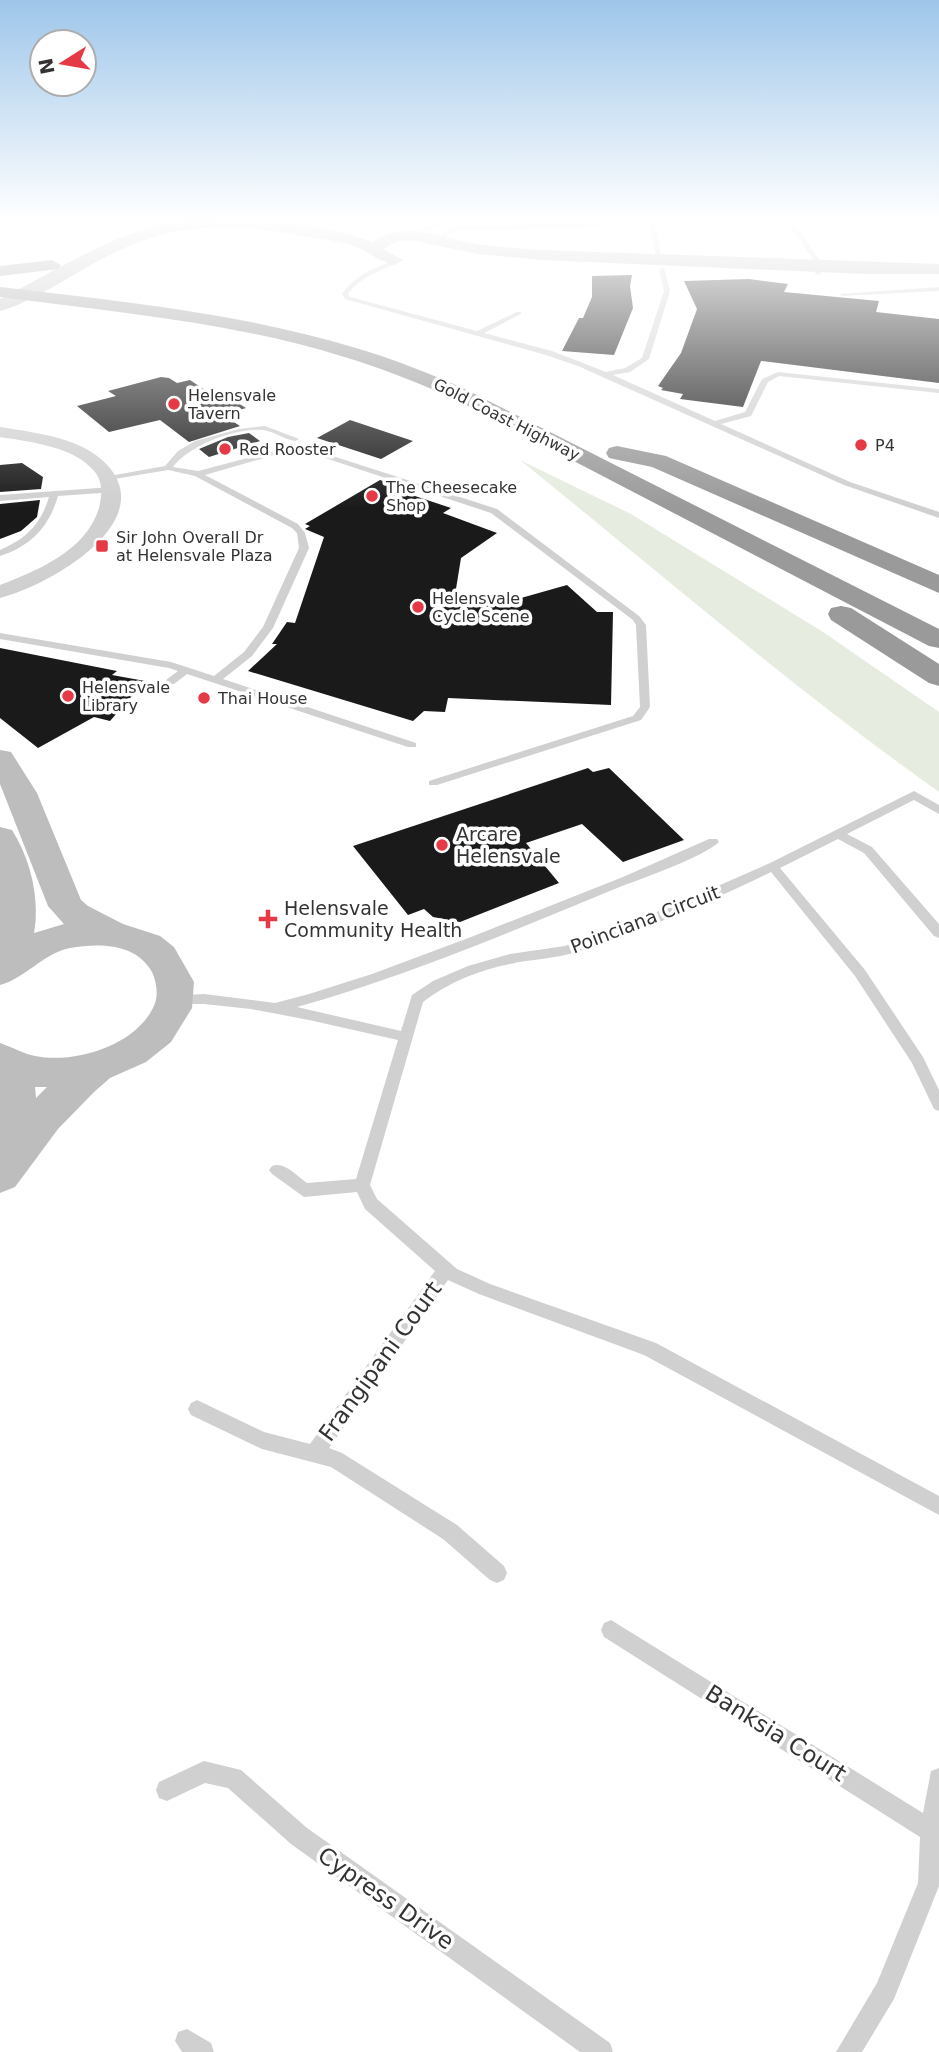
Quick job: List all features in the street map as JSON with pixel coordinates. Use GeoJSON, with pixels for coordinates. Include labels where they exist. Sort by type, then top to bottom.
{"type":"FeatureCollection","features":[{"type":"Feature","properties":{"kind":"highway","name":"Gold Coast Highway"},"geometry":{"type":"LineString","coordinates":[[266,316],[377,343],[461,375],[618,465],[939,640]]}},
{"type":"Feature","properties":{"kind":"highway"},"geometry":{"type":"LineString","coordinates":[[618,465],[658,461],[939,585]]}},
{"type":"Feature","properties":{"kind":"highway","name":"Gold Coast Highway"},"geometry":{"type":"LineString","coordinates":[[618,465],[939,614]]}},
{"type":"Feature","properties":{"kind":"highway"},"geometry":{"type":"LineString","coordinates":[[618,465],[654,506],[791,584],[939,677]]}},
{"type":"Feature","properties":{"kind":"street"},"geometry":{"type":"LineString","coordinates":[[0,592],[61,565],[94,537],[108,515],[110,484],[87,457],[50,442],[4,435]]}},
{"type":"Feature","properties":{"kind":"street"},"geometry":{"type":"LineString","coordinates":[[0,582],[48,560],[97,529]]}},
{"type":"Feature","properties":{"kind":"street"},"geometry":{"type":"LineString","coordinates":[[0,759],[9,770],[36,829],[66,906],[75,915],[112,933],[135,939],[155,949],[168,964],[175,981],[174,1001],[165,1022],[148,1041],[124,1058],[95,1069],[65,1074],[37,1073],[6,1062]]}},
{"type":"Feature","properties":{"kind":"street"},"geometry":{"type":"LineString","coordinates":[[0,838],[19,891],[20,912],[17,934],[3,969]]}},
{"type":"Feature","properties":{"kind":"street"},"geometry":{"type":"LineString","coordinates":[[3,969],[29,950],[56,939],[84,933],[112,933]]}},
{"type":"Feature","properties":{"kind":"street"},"geometry":{"type":"LineString","coordinates":[[0,1164],[15,1121],[18,1093],[6,1062]]}},
{"type":"Feature","properties":{"kind":"street"},"geometry":{"type":"LineString","coordinates":[[0,1174],[44,1114],[67,1090],[95,1069]]}},
{"type":"Feature","properties":{"kind":"lane"},"geometry":{"type":"LineString","coordinates":[[411,316],[549,353],[606,374],[845,482],[904,505],[939,515]]}},
{"type":"Feature","properties":{"kind":"lane"},"geometry":{"type":"LineString","coordinates":[[477,334],[513,316]]}},
{"type":"Feature","properties":{"kind":"lane"},"geometry":{"type":"LineString","coordinates":[[606,374],[627,370],[645,359],[659,316]]}},
{"type":"Feature","properties":{"kind":"lane"},"geometry":{"type":"LineString","coordinates":[[716,423],[748,414],[765,381],[778,374],[939,391]]}},
{"type":"Feature","properties":{"kind":"lane"},"geometry":{"type":"LineString","coordinates":[[168,468],[174,459],[193,445],[246,430],[267,428],[286,438],[295,439]]}},
{"type":"Feature","properties":{"kind":"lane"},"geometry":{"type":"LineString","coordinates":[[198,474],[278,452],[308,450],[494,511],[636,618],[641,625],[645,707],[637,718],[433,783]]}},
{"type":"Feature","properties":{"kind":"lane"},"geometry":{"type":"LineString","coordinates":[[0,498],[54,495],[110,484],[168,468],[198,474],[295,526],[301,533],[304,548],[268,628],[248,654],[216,679]]}},
{"type":"Feature","properties":{"kind":"lane"},"geometry":{"type":"LineString","coordinates":[[0,553],[31,537],[43,526],[54,495]]}},
{"type":"Feature","properties":{"kind":"lane"},"geometry":{"type":"LineString","coordinates":[[0,636],[186,669],[412,745]]}},
{"type":"Feature","properties":{"kind":"lane"},"geometry":{"type":"LineString","coordinates":[[170,682],[186,669]]}},
{"type":"Feature","properties":{"kind":"lane","name":"Poinciana Circuit"},"geometry":{"type":"LineString","coordinates":[[362,1185],[418,999],[433,986],[462,973],[508,960],[571,949],[773,867],[914,795],[939,810]]}},
{"type":"Feature","properties":{"kind":"lane"},"geometry":{"type":"LineString","coordinates":[[838,834],[868,850],[939,933]]}},
{"type":"Feature","properties":{"kind":"lane"},"geometry":{"type":"LineString","coordinates":[[275,1008],[364,983],[444,955],[652,872],[713,842]]}},
{"type":"Feature","properties":{"kind":"lane"},"geometry":{"type":"LineString","coordinates":[[773,867],[860,973],[918,1062],[939,1105]]}},
{"type":"Feature","properties":{"kind":"lane"},"geometry":{"type":"LineString","coordinates":[[174,1001],[197,997],[275,1008],[349,1022],[405,1037]]}},
{"type":"Feature","properties":{"kind":"lane"},"geometry":{"type":"LineString","coordinates":[[278,1170],[304,1190],[362,1185],[371,1205],[446,1269],[485,1289],[650,1349],[939,1506]]}},
{"type":"Feature","properties":{"kind":"lane","name":"Frangipani Court"},"geometry":{"type":"LineString","coordinates":[[314,1454],[446,1269]]}},
{"type":"Feature","properties":{"kind":"lane","name":"Frangipani Court"},"geometry":{"type":"LineString","coordinates":[[197,1409],[262,1440],[335,1459],[450,1532],[497,1573]]}},
{"type":"Feature","properties":{"kind":"lane","name":"Banksia Court"},"geometry":{"type":"LineString","coordinates":[[611,1630],[935,1835]]}},
{"type":"Feature","properties":{"kind":"lane","name":"Cypress Drive"},"geometry":{"type":"LineString","coordinates":[[167,1790],[204,1772],[233,1778],[299,1836],[601,2052]]}},
{"type":"Feature","properties":{"kind":"lane"},"geometry":{"type":"LineString","coordinates":[[848,2052],[886,1991],[929,1883],[939,1779]]}},
{"type":"Feature","properties":{"kind":"shaded area"},"geometry":{"type":"Polygon","coordinates":[[[520,460],[631,514],[823,632],[939,712],[939,792],[779,671],[520,460]]]}},
{"type":"Feature","properties":{"kind":"building"},"geometry":{"type":"Polygon","coordinates":[[[584,316],[630,316],[614,355],[562,351],[579,318],[584,316]]]}},
{"type":"Feature","properties":{"kind":"building"},"geometry":{"type":"Polygon","coordinates":[[[695,316],[910,316],[939,319],[939,383],[761,361],[743,407],[680,399],[683,394],[661,390],[663,388],[658,386],[681,353],[695,316]]]}},
{"type":"Feature","properties":{"kind":"building","name":"Helensvale Tavern"},"geometry":{"type":"Polygon","coordinates":[[[161,377],[177,383],[190,380],[205,390],[214,388],[246,408],[223,415],[240,426],[189,442],[160,420],[109,432],[77,406],[116,396],[108,391],[161,377]]]}},
{"type":"Feature","properties":{"kind":"building"},"geometry":{"type":"Polygon","coordinates":[[[350,420],[413,441],[381,459],[317,438],[350,420]]]}},
{"type":"Feature","properties":{"kind":"building"},"geometry":{"type":"Polygon","coordinates":[[[249,433],[260,441],[209,457],[199,449],[228,437],[249,433]]]}},
{"type":"Feature","properties":{"kind":"building"},"geometry":{"type":"Polygon","coordinates":[[[22,463],[43,477],[41,489],[0,492],[0,465],[22,463]]]}},
{"type":"Feature","properties":{"kind":"building"},"geometry":{"type":"Polygon","coordinates":[[[380,480],[410,490],[406,493],[451,508],[443,513],[497,533],[461,558],[455,595],[521,598],[567,585],[597,612],[613,612],[611,705],[448,698],[445,712],[424,711],[413,721],[248,671],[277,644],[272,644],[287,622],[295,623],[324,537],[305,529],[310,526],[305,524],[380,480]]]}},
{"type":"Feature","properties":{"kind":"building"},"geometry":{"type":"Polygon","coordinates":[[[40,500],[37,517],[21,531],[0,539],[0,504],[40,500]]]}},
{"type":"Feature","properties":{"kind":"building"},"geometry":{"type":"Polygon","coordinates":[[[0,648],[117,671],[112,675],[145,681],[110,721],[94,717],[38,748],[0,718],[0,648]]]}},
{"type":"Feature","properties":{"kind":"building","name":"Arcare Helensvale"},"geometry":{"type":"Polygon","coordinates":[[[588,768],[593,772],[609,768],[684,840],[623,862],[582,824],[526,843],[559,883],[460,922],[433,917],[424,909],[408,915],[353,846],[588,768]]]}},
{"type":"Feature","properties":{"kind":"place","name":"Helensvale Tavern"},"geometry":{"type":"Point","coordinates":[174,404]}},
{"type":"Feature","properties":{"kind":"place","name":"P4"},"geometry":{"type":"Point","coordinates":[861,445]}},
{"type":"Feature","properties":{"kind":"place","name":"Red Rooster"},"geometry":{"type":"Point","coordinates":[225,449]}},
{"type":"Feature","properties":{"kind":"place","name":"The Cheesecake Shop"},"geometry":{"type":"Point","coordinates":[372,496]}},
{"type":"Feature","properties":{"kind":"place","name":"Sir John Overall Dr at Helensvale Plaza"},"geometry":{"type":"Point","coordinates":[102,546]}},
{"type":"Feature","properties":{"kind":"place","name":"Helensvale Cycle Scene"},"geometry":{"type":"Point","coordinates":[418,607]}},
{"type":"Feature","properties":{"kind":"place","name":"Helensvale Library"},"geometry":{"type":"Point","coordinates":[68,696]}},
{"type":"Feature","properties":{"kind":"place","name":"Thai House"},"geometry":{"type":"Point","coordinates":[204,698]}},
{"type":"Feature","properties":{"kind":"place","name":"Arcare Helensvale"},"geometry":{"type":"Point","coordinates":[442,845]}},
{"type":"Feature","properties":{"kind":"place","name":"Helensvale Community Health"},"geometry":{"type":"Point","coordinates":[268,919]}}]}
